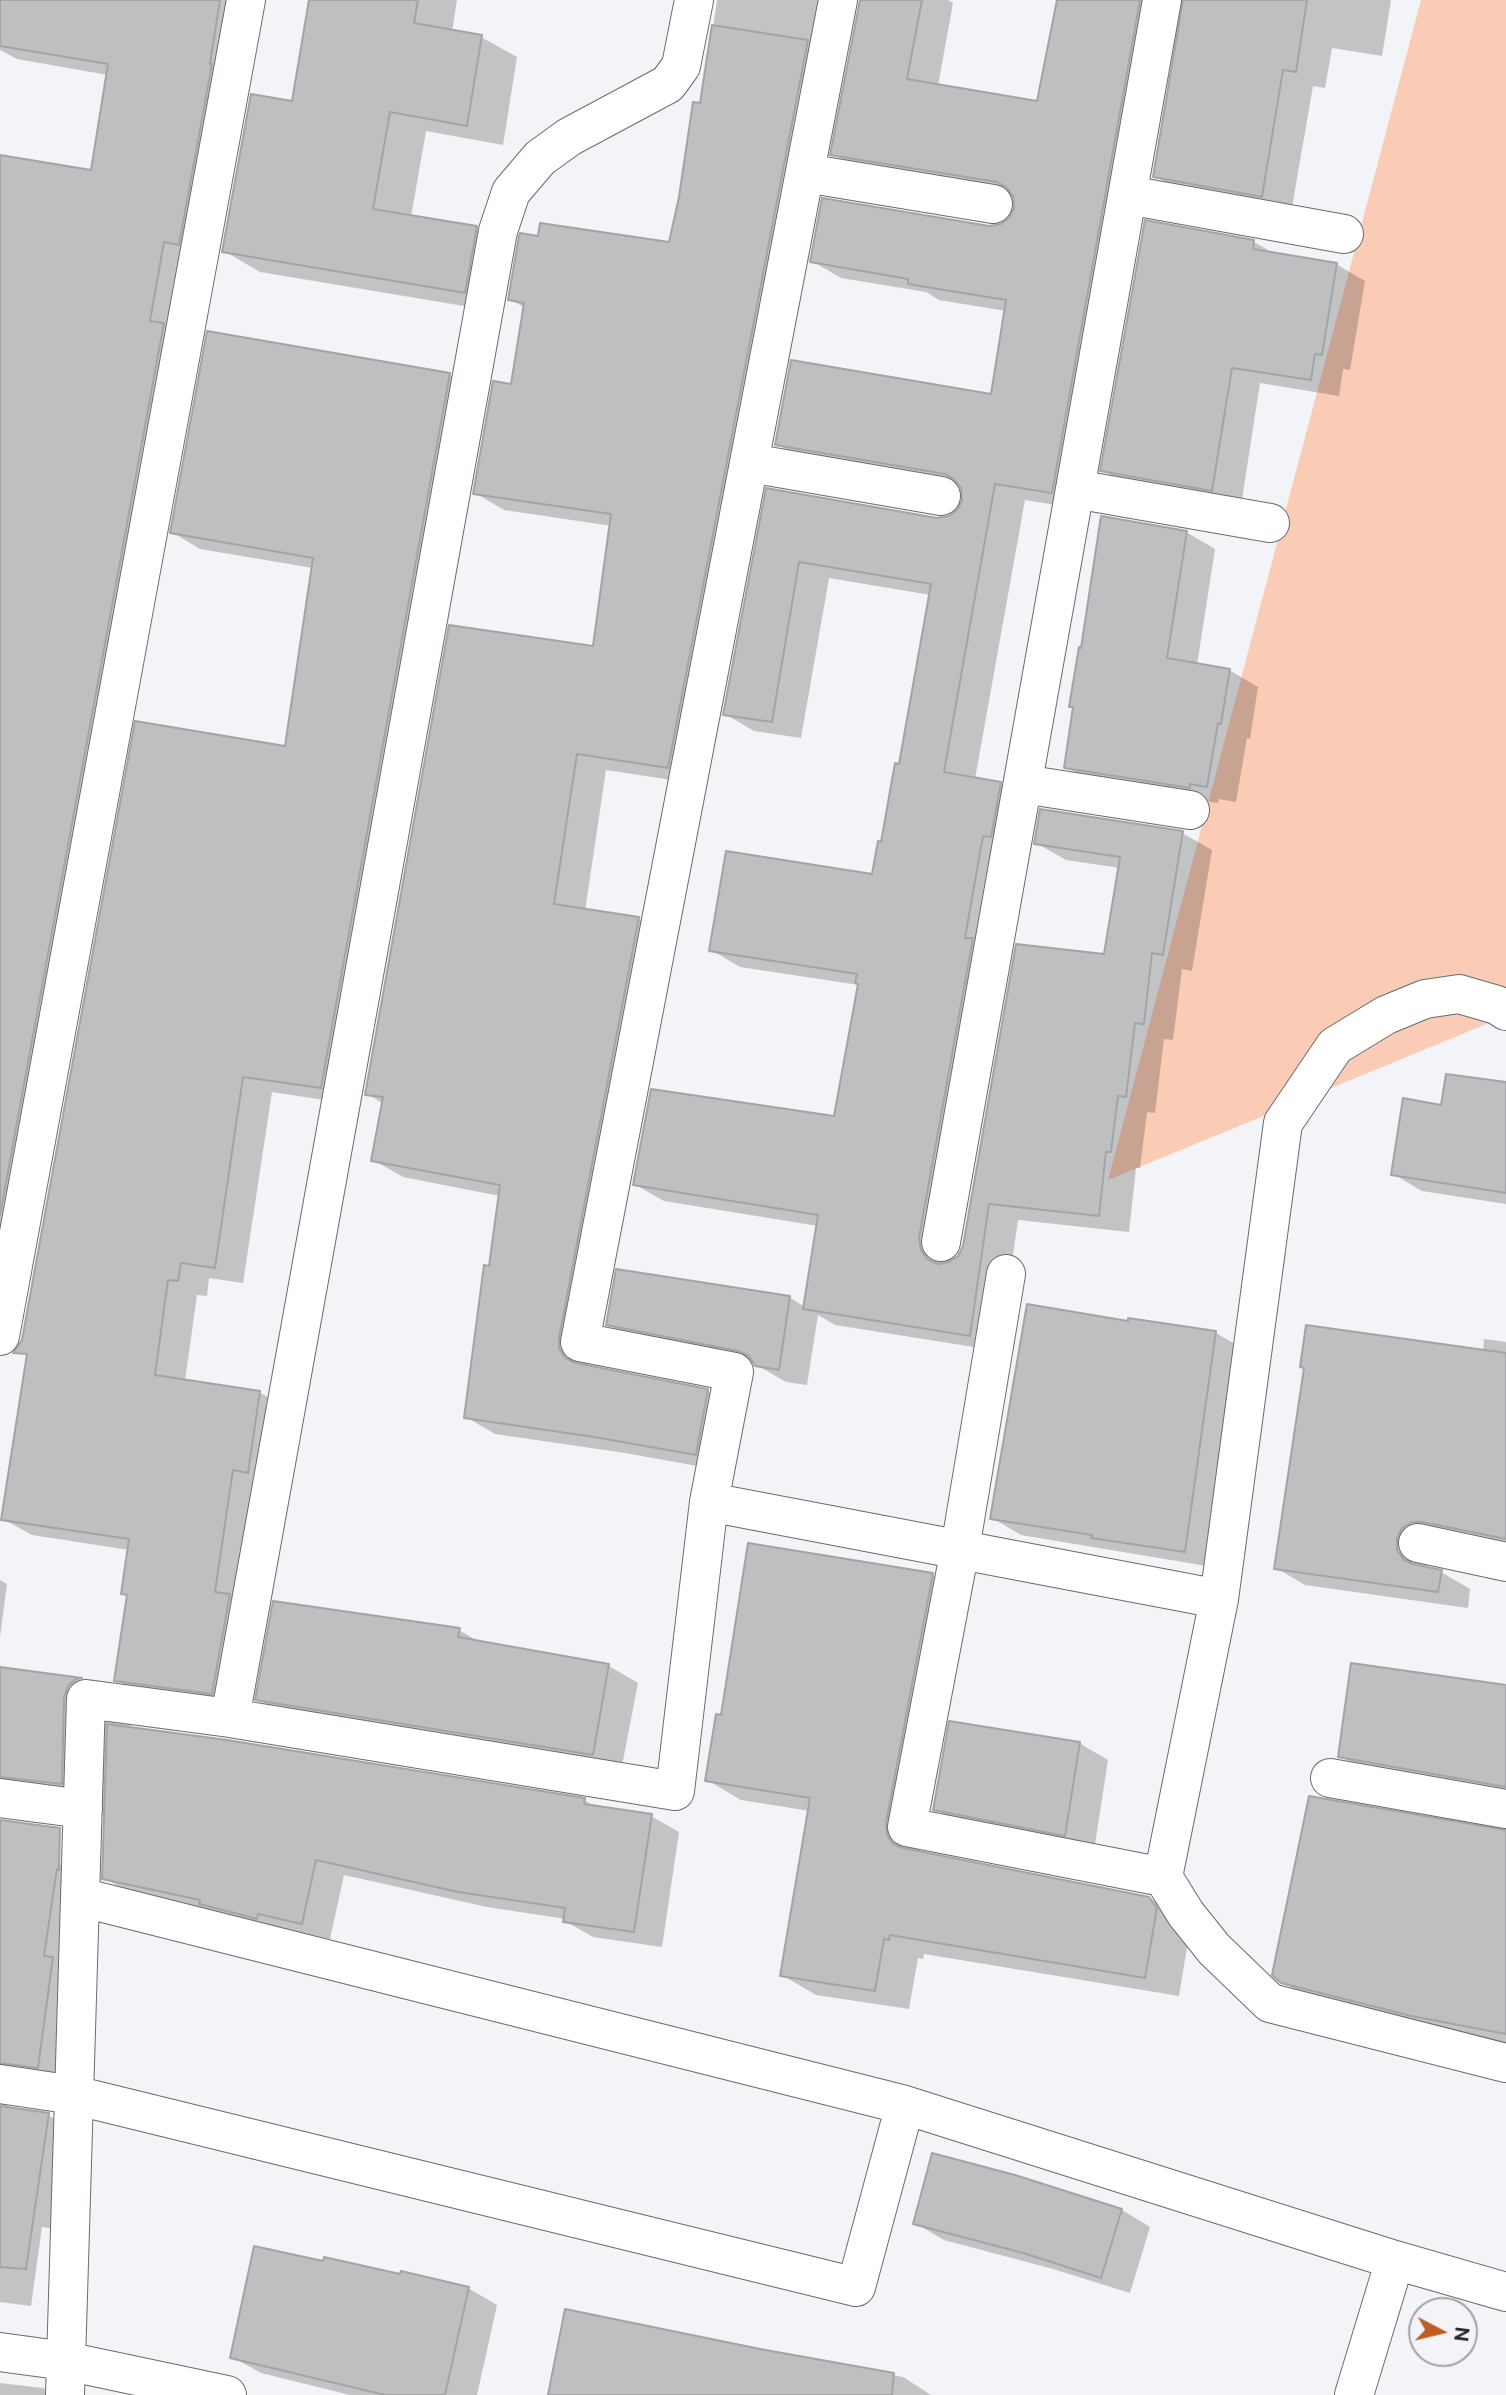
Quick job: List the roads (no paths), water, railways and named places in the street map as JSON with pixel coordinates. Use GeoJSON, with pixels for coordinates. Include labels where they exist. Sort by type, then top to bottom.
{"type":"FeatureCollection","features":[{"type":"Feature","properties":{"kind":"street"},"geometry":{"type":"LineString","coordinates":[[0,1336],[246,0]]}},
{"type":"Feature","properties":{"kind":"street"},"geometry":{"type":"LineString","coordinates":[[230,1718],[498,231],[511,192],[540,159],[569,137],[668,84],[681,66],[694,0]]}},
{"type":"Feature","properties":{"kind":"street"},"geometry":{"type":"LineString","coordinates":[[65,2378],[86,1699],[230,1718],[676,1791],[709,1502],[734,1371],[580,1342],[838,0]]}},
{"type":"Feature","properties":{"kind":"street"},"geometry":{"type":"LineString","coordinates":[[941,1241],[1162,0]]}},
{"type":"Feature","properties":{"kind":"street"},"geometry":{"type":"LineString","coordinates":[[805,173],[993,204]]}},
{"type":"Feature","properties":{"kind":"street"},"geometry":{"type":"LineString","coordinates":[[1128,195],[1344,234]]}},
{"type":"Feature","properties":{"kind":"street"},"geometry":{"type":"LineString","coordinates":[[750,463],[941,496]]}},
{"type":"Feature","properties":{"kind":"street"},"geometry":{"type":"LineString","coordinates":[[1075,489],[1270,523]]}},
{"type":"Feature","properties":{"kind":"street"},"geometry":{"type":"LineString","coordinates":[[1023,783],[1190,810]]}},
{"type":"Feature","properties":{"kind":"street"},"geometry":{"type":"LineString","coordinates":[[1506,1011],[1497,1005],[1459,994],[1425,999],[1386,1016],[1335,1046],[1283,1123],[1219,1599],[1163,1877],[1186,1914],[1214,1949],[1270,2003],[1506,2063]]}},
{"type":"Feature","properties":{"kind":"street"},"geometry":{"type":"LineString","coordinates":[[1006,1274],[960,1549],[907,1827],[1163,1877]]}},
{"type":"Feature","properties":{"kind":"street"},"geometry":{"type":"LineString","coordinates":[[709,1502],[1219,1599]]}},
{"type":"Feature","properties":{"kind":"street"},"geometry":{"type":"LineString","coordinates":[[1418,1543],[1506,1562]]}},
{"type":"Feature","properties":{"kind":"street"},"geometry":{"type":"LineString","coordinates":[[1330,1778],[1506,1810]]}},
{"type":"Feature","properties":{"kind":"street"},"geometry":{"type":"LineString","coordinates":[[0,1798],[83,1809]]}},
{"type":"Feature","properties":{"kind":"street"},"geometry":{"type":"LineString","coordinates":[[80,1897],[905,2105],[1395,2260],[1506,2292]]}},
{"type":"Feature","properties":{"kind":"street"},"geometry":{"type":"LineString","coordinates":[[0,2084],[74,2095],[856,2287],[905,2105]]}},
{"type":"Feature","properties":{"kind":"street"},"geometry":{"type":"LineString","coordinates":[[1354,2395],[1395,2260]]}},
{"type":"Feature","properties":{"kind":"street"},"geometry":{"type":"LineString","coordinates":[[0,2352],[65,2378],[227,2395]]}}]}
